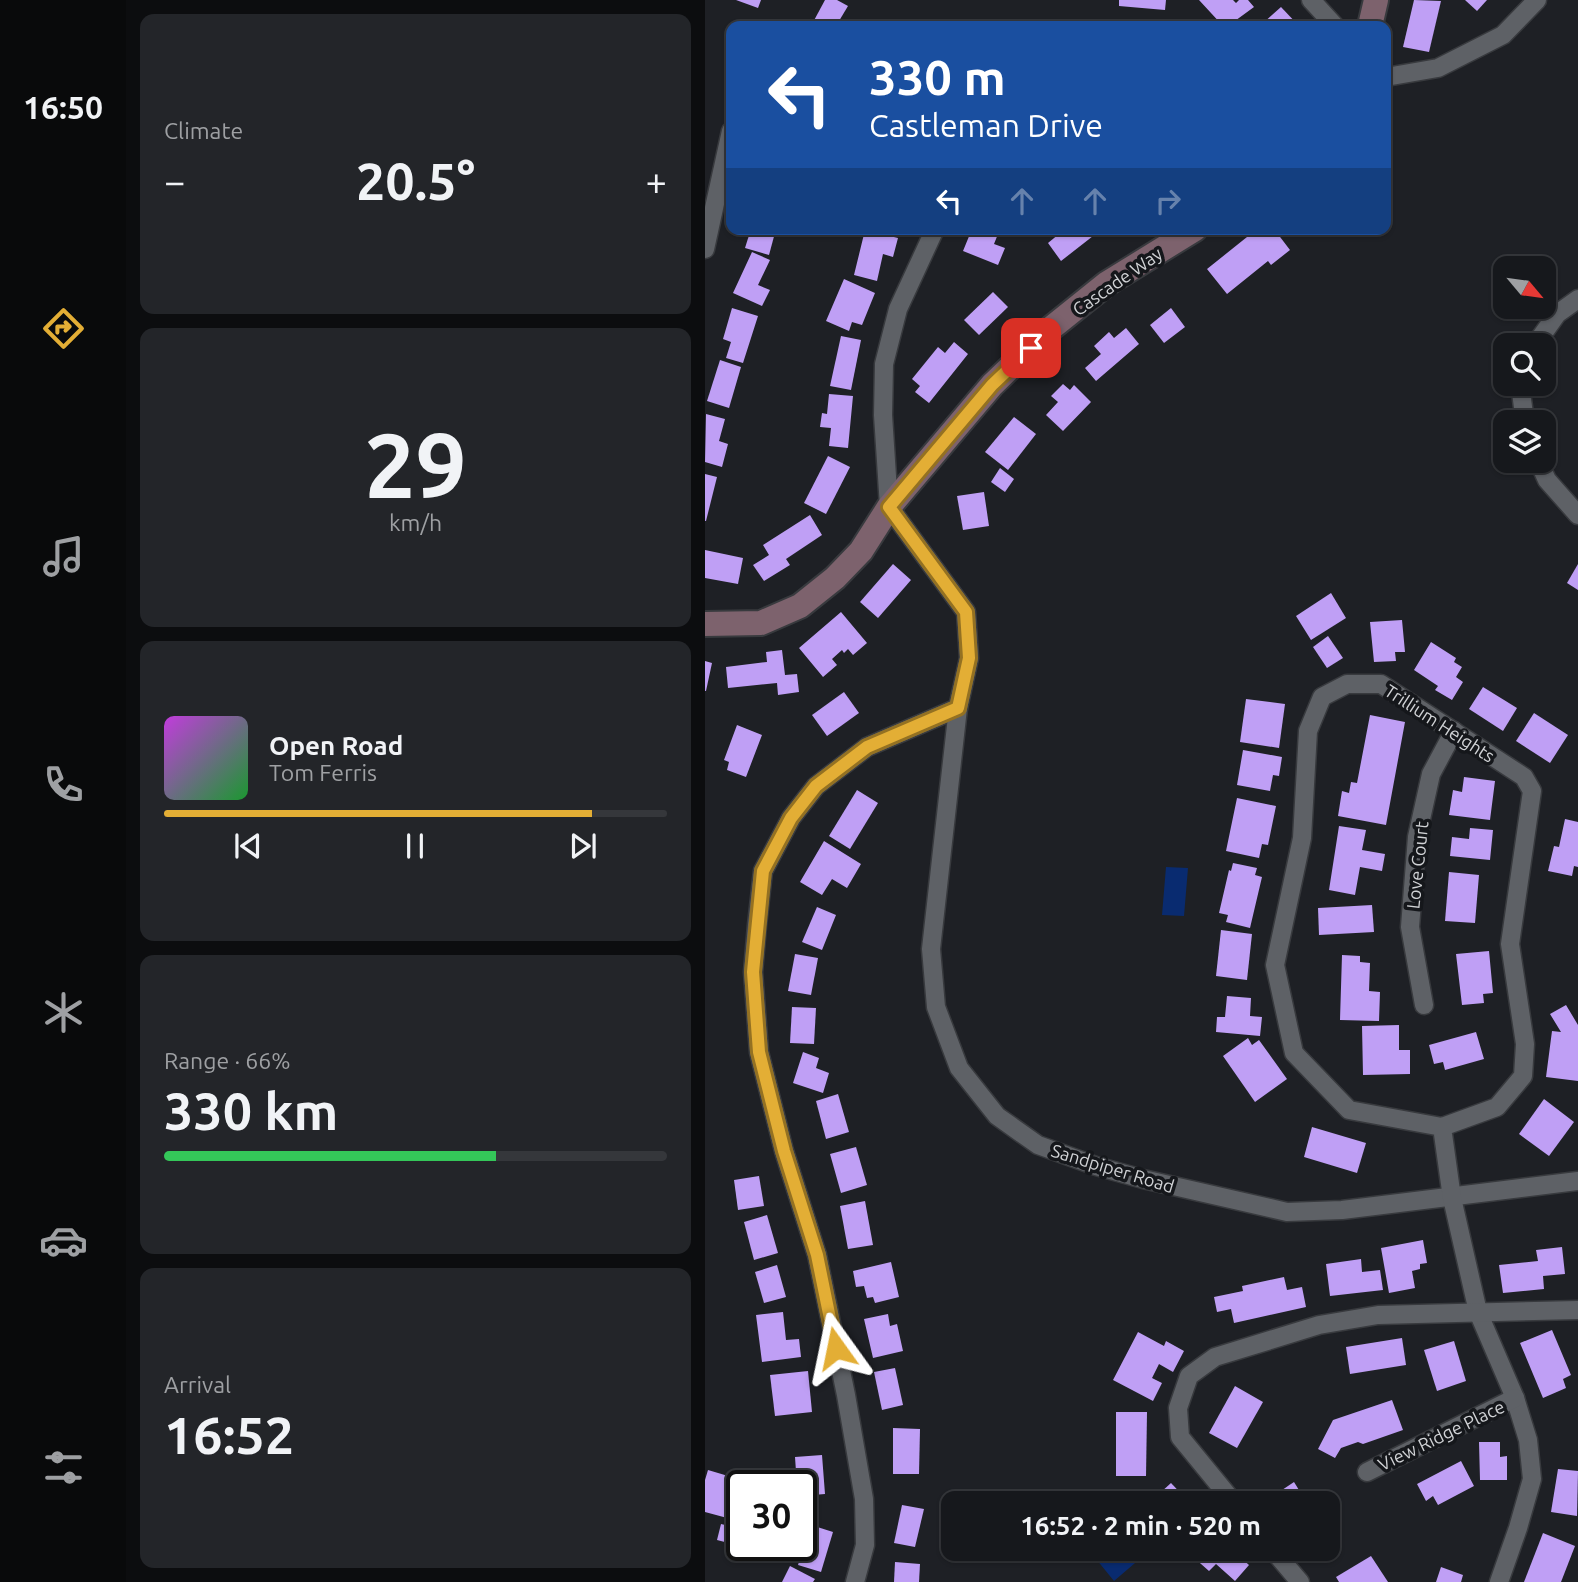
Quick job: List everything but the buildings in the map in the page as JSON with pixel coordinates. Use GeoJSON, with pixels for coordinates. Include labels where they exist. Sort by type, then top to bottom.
{"type":"FeatureCollection","features":[{"type":"Feature","properties":{"kind":"street"},"geometry":{"type":"LineString","coordinates":[[1311,0],[1330,21]]}},
{"type":"Feature","properties":{"kind":"street"},"geometry":{"type":"LineString","coordinates":[[1371,21],[1376,0]]}},
{"type":"Feature","properties":{"kind":"street"},"geometry":{"type":"LineString","coordinates":[[1391,78],[1438,68],[1503,35],[1537,0]]}},
{"type":"Feature","properties":{"kind":"street"},"geometry":{"type":"LineString","coordinates":[[705,249],[726,154]]}},
{"type":"Feature","properties":{"kind":"street"},"geometry":{"type":"LineString","coordinates":[[889,507],[883,415],[884,364],[897,309],[932,235]]}},
{"type":"Feature","properties":{"kind":"street","name":"Cascade Way"},"geometry":{"type":"LineString","coordinates":[[705,624],[761,623],[800,606],[835,578],[861,551],[889,507],[992,385],[1050,329],[1106,284],[1185,235]]}},
{"type":"Feature","properties":{"kind":"street"},"geometry":{"type":"LineString","coordinates":[[1544,333],[1557,314],[1578,299]]}},
{"type":"Feature","properties":{"kind":"street"},"geometry":{"type":"LineString","coordinates":[[1544,473],[1578,514]]}},
{"type":"Feature","properties":{"kind":"street","name":"Sandpiper Road"},"geometry":{"type":"LineString","coordinates":[[889,507],[966,612],[969,658],[958,708],[931,949],[936,1007],[959,1068],[997,1116],[1038,1145],[1096,1166],[1287,1212],[1342,1210],[1578,1181]]}},
{"type":"Feature","properties":{"kind":"street","name":"Trillium Heights"},"geometry":{"type":"LineString","coordinates":[[1347,684],[1381,684],[1524,777],[1532,791],[1510,944],[1525,1044],[1523,1076],[1497,1107],[1442,1127],[1349,1110],[1294,1053],[1275,965],[1302,838],[1308,731],[1322,696],[1347,684]]}},
{"type":"Feature","properties":{"kind":"street"},"geometry":{"type":"LineString","coordinates":[[855,1582],[865,1545],[864,1499],[846,1395],[817,1255],[784,1151],[759,1052],[753,972],[763,871],[791,818],[816,786],[867,747],[958,708]]}},
{"type":"Feature","properties":{"kind":"street","name":"Love Court"},"geometry":{"type":"LineString","coordinates":[[1424,1005],[1410,927],[1417,838],[1431,774],[1454,731]]}},
{"type":"Feature","properties":{"kind":"street"},"geometry":{"type":"LineString","coordinates":[[1442,1127],[1452,1198],[1477,1312],[1515,1398],[1528,1440],[1532,1479],[1499,1582]]}},
{"type":"Feature","properties":{"kind":"street"},"geometry":{"type":"LineString","coordinates":[[1224,1491],[1180,1437],[1178,1408],[1189,1376],[1215,1357],[1319,1325],[1378,1315],[1578,1310]]}},
{"type":"Feature","properties":{"kind":"street","name":"View Ridge Place"},"geometry":{"type":"LineString","coordinates":[[1367,1472],[1515,1398]]}},
{"type":"Feature","properties":{"kind":"street"},"geometry":{"type":"LineString","coordinates":[[1282,1561],[1300,1582]]}},
{"type":"Feature","properties":{"kind":"shaded area"},"geometry":{"type":"Polygon","coordinates":[[[1166,867],[1188,868],[1184,916],[1162,915],[1166,867]]]}},
{"type":"Feature","properties":{"kind":"shaded area"},"geometry":{"type":"Polygon","coordinates":[[[1098,1561],[1137,1561],[1114,1581],[1098,1561]]]}},
{"type":"Feature","properties":{"kind":"route"},"geometry":{"type":"LineString","coordinates":[[836,1348],[817,1255],[784,1151],[759,1052],[753,972],[763,871],[791,818],[816,786],[867,747],[958,708],[969,658],[966,612],[889,507],[992,385],[1031,348]]}}]}
